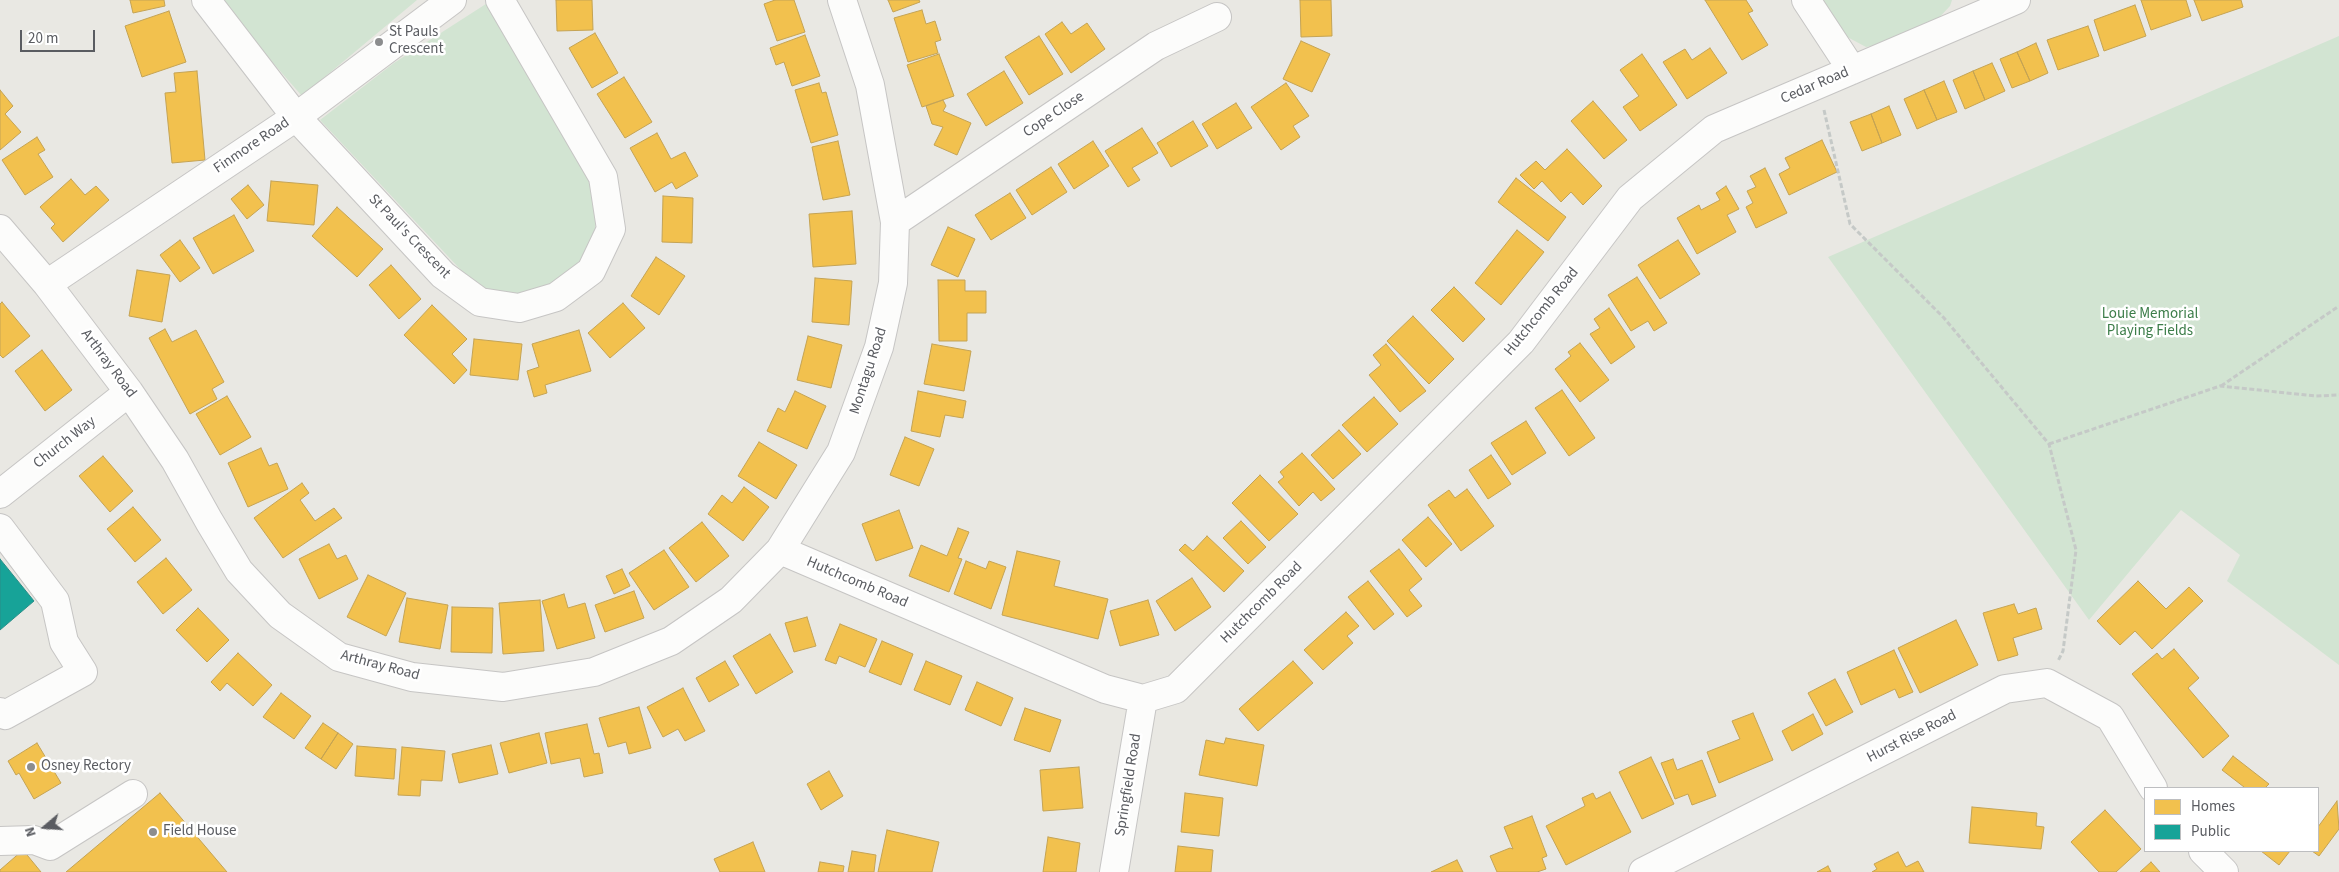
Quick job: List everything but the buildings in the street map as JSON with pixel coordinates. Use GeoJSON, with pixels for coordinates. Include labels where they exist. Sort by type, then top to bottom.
{"type":"FeatureCollection","features":[{"type":"Feature","properties":{"kind":"street","name":"St Paul's Crescent"},"geometry":{"type":"LineString","coordinates":[[206,0],[296,117],[443,275],[480,302],[519,308],[556,297],[591,271],[612,229],[603,177],[500,0]]}},
{"type":"Feature","properties":{"kind":"street","name":"Finmore Road"},"geometry":{"type":"LineString","coordinates":[[47,284],[296,117],[452,0]]}},
{"type":"Feature","properties":{"kind":"street","name":"Montagu Road"},"geometry":{"type":"LineString","coordinates":[[780,550],[841,452],[879,347],[894,283],[895,222],[870,84],[842,0]]}},
{"type":"Feature","properties":{"kind":"street"},"geometry":{"type":"LineString","coordinates":[[1806,0],[1852,70]]}},
{"type":"Feature","properties":{"kind":"street","name":"Cedar Road"},"geometry":{"type":"LineString","coordinates":[[1630,198],[1714,129],[2002,3]]}},
{"type":"Feature","properties":{"kind":"street","name":"Cope Close"},"geometry":{"type":"LineString","coordinates":[[895,222],[1156,46],[1217,16]]}},
{"type":"Feature","properties":{"kind":"street","name":"Hutchcomb Road"},"geometry":{"type":"LineString","coordinates":[[780,550],[1105,689],[1143,698],[1176,689],[1521,342],[1630,198]]}},
{"type":"Feature","properties":{"kind":"street","name":"Arthray Road"},"geometry":{"type":"LineString","coordinates":[[0,229],[47,284],[129,392],[175,460],[239,571],[280,615],[339,657],[412,677],[503,687],[594,672],[671,641],[732,600],[780,550]]}},
{"type":"Feature","properties":{"kind":"street","name":"Church Way"},"geometry":{"type":"LineString","coordinates":[[0,494],[129,392]]}},
{"type":"Feature","properties":{"kind":"street"},"geometry":{"type":"LineString","coordinates":[[0,528],[55,602],[64,642],[83,672],[5,715],[0,712]]}},
{"type":"Feature","properties":{"kind":"street"},"geometry":{"type":"LineString","coordinates":[[2047,683],[2110,717],[2152,787]]}},
{"type":"Feature","properties":{"kind":"street","name":"Hurst Rise Road"},"geometry":{"type":"LineString","coordinates":[[1643,872],[2005,689],[2047,683]]}},
{"type":"Feature","properties":{"kind":"street","name":"Springfield Road"},"geometry":{"type":"LineString","coordinates":[[1114,872],[1143,698]]}},
{"type":"Feature","properties":{"kind":"street"},"geometry":{"type":"LineString","coordinates":[[0,841],[34,840],[50,846],[133,794]]}},
{"type":"Feature","properties":{"kind":"street"},"geometry":{"type":"LineString","coordinates":[[2204,852],[2224,872]]}},
{"type":"Feature","properties":{"kind":"path"},"geometry":{"type":"LineString","coordinates":[[1818,85],[1850,224],[1944,318],[2050,444],[2076,550],[2063,651],[2047,683]]}},
{"type":"Feature","properties":{"kind":"path"},"geometry":{"type":"LineString","coordinates":[[2050,444],[2220,386],[2339,306]]}},
{"type":"Feature","properties":{"kind":"path"},"geometry":{"type":"LineString","coordinates":[[2220,386],[2316,396],[2339,395]]}},
{"type":"Feature","properties":{"kind":"green space"},"geometry":{"type":"Polygon","coordinates":[[[218,0],[417,0],[302,96],[218,0]]]}},
{"type":"Feature","properties":{"kind":"green space"},"geometry":{"type":"Polygon","coordinates":[[[1819,0],[1952,0],[1950,6],[1934,23],[1888,43],[1866,47],[1838,32],[1819,0]]]}},
{"type":"Feature","properties":{"kind":"green space"},"geometry":{"type":"Polygon","coordinates":[[[489,2],[602,183],[591,254],[550,294],[490,301],[320,120],[394,63],[489,2]]]}},
{"type":"Feature","properties":{"kind":"green space","name":"Louie Memorial Playing Fields"},"geometry":{"type":"Polygon","coordinates":[[[2339,36],[2339,665],[2227,581],[2240,555],[2181,510],[2089,620],[1828,257],[2339,36]]]}},
{"type":"Feature","properties":{"kind":"place","name":"St Pauls Crescent"},"geometry":{"type":"Point","coordinates":[379,42]}},
{"type":"Feature","properties":{"kind":"place","name":"Osney Rectory"},"geometry":{"type":"Point","coordinates":[31,767]}},
{"type":"Feature","properties":{"kind":"place","name":"Field House"},"geometry":{"type":"Point","coordinates":[153,832]}}]}
